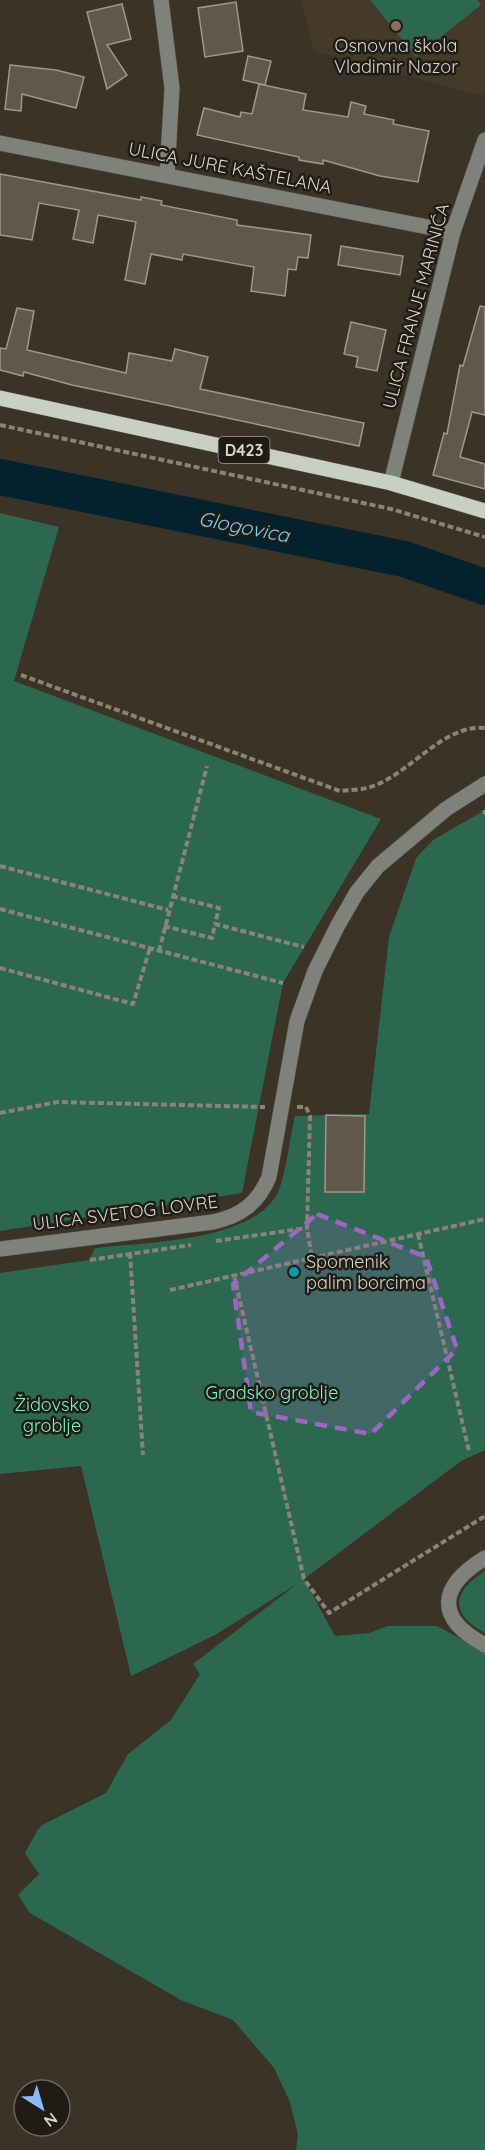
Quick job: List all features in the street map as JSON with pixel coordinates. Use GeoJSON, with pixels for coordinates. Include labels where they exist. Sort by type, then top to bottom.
{"type":"FeatureCollection","features":[{"type":"Feature","properties":{"kind":"main road","name":"D423"},"geometry":{"type":"LineString","coordinates":[[0,398],[391,483],[485,511]]}},
{"type":"Feature","properties":{"kind":"street"},"geometry":{"type":"LineString","coordinates":[[161,0],[172,88],[167,175]]}},
{"type":"Feature","properties":{"kind":"street","name":"ULICA FRANJE MARINIĆA"},"geometry":{"type":"LineString","coordinates":[[391,483],[453,232],[485,140]]}},
{"type":"Feature","properties":{"kind":"street","name":"ULICA JURE KAŠTELANA"},"geometry":{"type":"LineString","coordinates":[[0,144],[453,232]]}},
{"type":"Feature","properties":{"kind":"street","name":"ULICA SVETOG LOVRE"},"geometry":{"type":"LineString","coordinates":[[0,1249],[232,1218],[261,1195],[275,1152],[297,1021],[315,971],[357,892],[404,842],[446,809],[485,784]]}},
{"type":"Feature","properties":{"kind":"street"},"geometry":{"type":"LineString","coordinates":[[485,1558],[467,1569],[450,1589],[447,1602],[452,1616],[468,1636],[485,1645]]}},
{"type":"Feature","properties":{"kind":"path"},"geometry":{"type":"LineString","coordinates":[[0,425],[391,509],[485,537]]}},
{"type":"Feature","properties":{"kind":"path"},"geometry":{"type":"LineString","coordinates":[[21,675],[340,791],[369,788],[471,727],[485,728]]}},
{"type":"Feature","properties":{"kind":"path"},"geometry":{"type":"LineString","coordinates":[[159,951],[207,766]]}},
{"type":"Feature","properties":{"kind":"path"},"geometry":{"type":"LineString","coordinates":[[0,866],[168,910]]}},
{"type":"Feature","properties":{"kind":"path"},"geometry":{"type":"LineString","coordinates":[[164,926],[212,938],[219,908],[172,896]]}},
{"type":"Feature","properties":{"kind":"path"},"geometry":{"type":"LineString","coordinates":[[0,909],[284,983]]}},
{"type":"Feature","properties":{"kind":"path"},"geometry":{"type":"LineString","coordinates":[[215,924],[304,947]]}},
{"type":"Feature","properties":{"kind":"path"},"geometry":{"type":"LineString","coordinates":[[0,968],[134,1004],[150,948]]}},
{"type":"Feature","properties":{"kind":"path"},"geometry":{"type":"LineString","coordinates":[[0,1113],[58,1102],[306,1107],[310,1116],[307,1228],[312,1258]]}},
{"type":"Feature","properties":{"kind":"path"},"geometry":{"type":"LineString","coordinates":[[170,1290],[485,1219]]}},
{"type":"Feature","properties":{"kind":"path"},"geometry":{"type":"LineString","coordinates":[[418,1234],[469,1451]]}},
{"type":"Feature","properties":{"kind":"path"},"geometry":{"type":"LineString","coordinates":[[130,1253],[143,1455]]}},
{"type":"Feature","properties":{"kind":"path"},"geometry":{"type":"LineString","coordinates":[[234,1275],[304,1579],[329,1613],[485,1516]]}},
{"type":"Feature","properties":{"kind":"highlighted area"},"geometry":{"type":"Polygon","coordinates":[[[317,1214],[426,1257],[457,1349],[371,1434],[251,1412],[233,1284],[317,1214]]]}},
{"type":"Feature","properties":{"kind":"shaded area","name":"Osnovna škola Vladimir Nazor"},"geometry":{"type":"Polygon","coordinates":[[[301,0],[485,0],[485,91],[481,96],[314,51],[301,0]]]}},
{"type":"Feature","properties":{"kind":"green space"},"geometry":{"type":"Polygon","coordinates":[[[370,0],[477,0],[481,5],[416,57],[370,0]]]}},
{"type":"Feature","properties":{"kind":"green space"},"geometry":{"type":"Polygon","coordinates":[[[0,513],[59,527],[14,681],[381,819],[283,983],[242,1193],[0,1231],[0,513]]]}},
{"type":"Feature","properties":{"kind":"green space"},"geometry":{"type":"Polygon","coordinates":[[[485,810],[485,1450],[461,1461],[304,1579],[335,1636],[369,1633],[388,1626],[437,1626],[485,1652],[485,2150],[296,2150],[298,2135],[290,2102],[274,2068],[233,2020],[181,2000],[30,1913],[18,1895],[39,1874],[25,1853],[38,1829],[106,1793],[128,1754],[171,1720],[200,1674],[193,1664],[297,1584],[215,1635],[131,1676],[81,1466],[0,1474],[0,1273],[89,1260],[95,1248],[196,1236],[246,1221],[265,1209],[278,1192],[286,1165],[295,1116],[369,1114],[389,937],[416,858],[433,840],[485,810]]]}},
{"type":"Feature","properties":{"kind":"green space"},"geometry":{"type":"Polygon","coordinates":[[[485,1571],[485,1633],[465,1618],[460,1610],[459,1602],[466,1586],[485,1571]]]}},
{"type":"Feature","properties":{"kind":"building"},"geometry":{"type":"Polygon","coordinates":[[[236,2],[243,51],[205,57],[198,8],[236,2]]]}},
{"type":"Feature","properties":{"kind":"building"},"geometry":{"type":"Polygon","coordinates":[[[122,4],[131,39],[107,45],[127,75],[107,89],[87,12],[122,4]]]}},
{"type":"Feature","properties":{"kind":"building"},"geometry":{"type":"Polygon","coordinates":[[[248,56],[271,61],[265,85],[243,80],[248,56]]]}},
{"type":"Feature","properties":{"kind":"building"},"geometry":{"type":"Polygon","coordinates":[[[10,65],[56,70],[84,77],[76,108],[22,94],[21,111],[5,109],[10,65]]]}},
{"type":"Feature","properties":{"kind":"building"},"geometry":{"type":"Polygon","coordinates":[[[259,84],[306,94],[303,110],[348,117],[351,102],[366,106],[364,114],[394,120],[393,124],[429,131],[418,182],[380,176],[323,160],[323,164],[299,160],[299,157],[197,135],[204,108],[240,117],[241,112],[252,114],[259,84]]]}},
{"type":"Feature","properties":{"kind":"building"},"geometry":{"type":"Polygon","coordinates":[[[0,174],[141,200],[141,197],[162,201],[161,205],[237,220],[237,225],[311,235],[308,258],[298,257],[296,270],[288,269],[285,296],[251,291],[254,267],[183,254],[182,260],[151,254],[145,284],[125,280],[136,222],[98,215],[93,243],[73,239],[79,210],[39,203],[32,240],[0,235],[0,174]]]}},
{"type":"Feature","properties":{"kind":"building"},"geometry":{"type":"Polygon","coordinates":[[[341,246],[403,256],[400,275],[338,265],[341,246]]]}},
{"type":"Feature","properties":{"kind":"building"},"geometry":{"type":"Polygon","coordinates":[[[480,306],[485,307],[485,415],[472,412],[460,457],[485,464],[485,489],[433,475],[444,433],[447,434],[460,365],[463,366],[480,306]]]}},
{"type":"Feature","properties":{"kind":"building"},"geometry":{"type":"Polygon","coordinates":[[[17,308],[34,311],[27,350],[126,373],[129,353],[172,361],[175,349],[208,357],[200,389],[364,423],[359,446],[72,385],[24,372],[23,376],[0,370],[0,348],[6,349],[17,308]]]}},
{"type":"Feature","properties":{"kind":"building"},"geometry":{"type":"Polygon","coordinates":[[[351,322],[386,330],[377,371],[356,367],[358,357],[344,354],[351,322]]]}},
{"type":"Feature","properties":{"kind":"building"},"geometry":{"type":"Polygon","coordinates":[[[326,1115],[365,1116],[364,1192],[325,1192],[326,1115]]]}},
{"type":"Feature","properties":{"kind":"waterway","name":"Glogovica"},"geometry":{"type":"LineString","coordinates":[[0,477],[404,559],[485,587]]}},
{"type":"Feature","properties":{"kind":"place","name":"Osnovna škola Vladimir Nazor"},"geometry":{"type":"Point","coordinates":[396,26]}},
{"type":"Feature","properties":{"kind":"place","name":"Spomenik palim borcima"},"geometry":{"type":"Point","coordinates":[294,1272]}},
{"type":"Feature","properties":{"kind":"park label","name":"Gradsko groblje"},"geometry":{"type":"Point","coordinates":[272,1393]}},
{"type":"Feature","properties":{"kind":"park label","name":"Židovsko groblje"},"geometry":{"type":"Point","coordinates":[52,1415]}}]}
